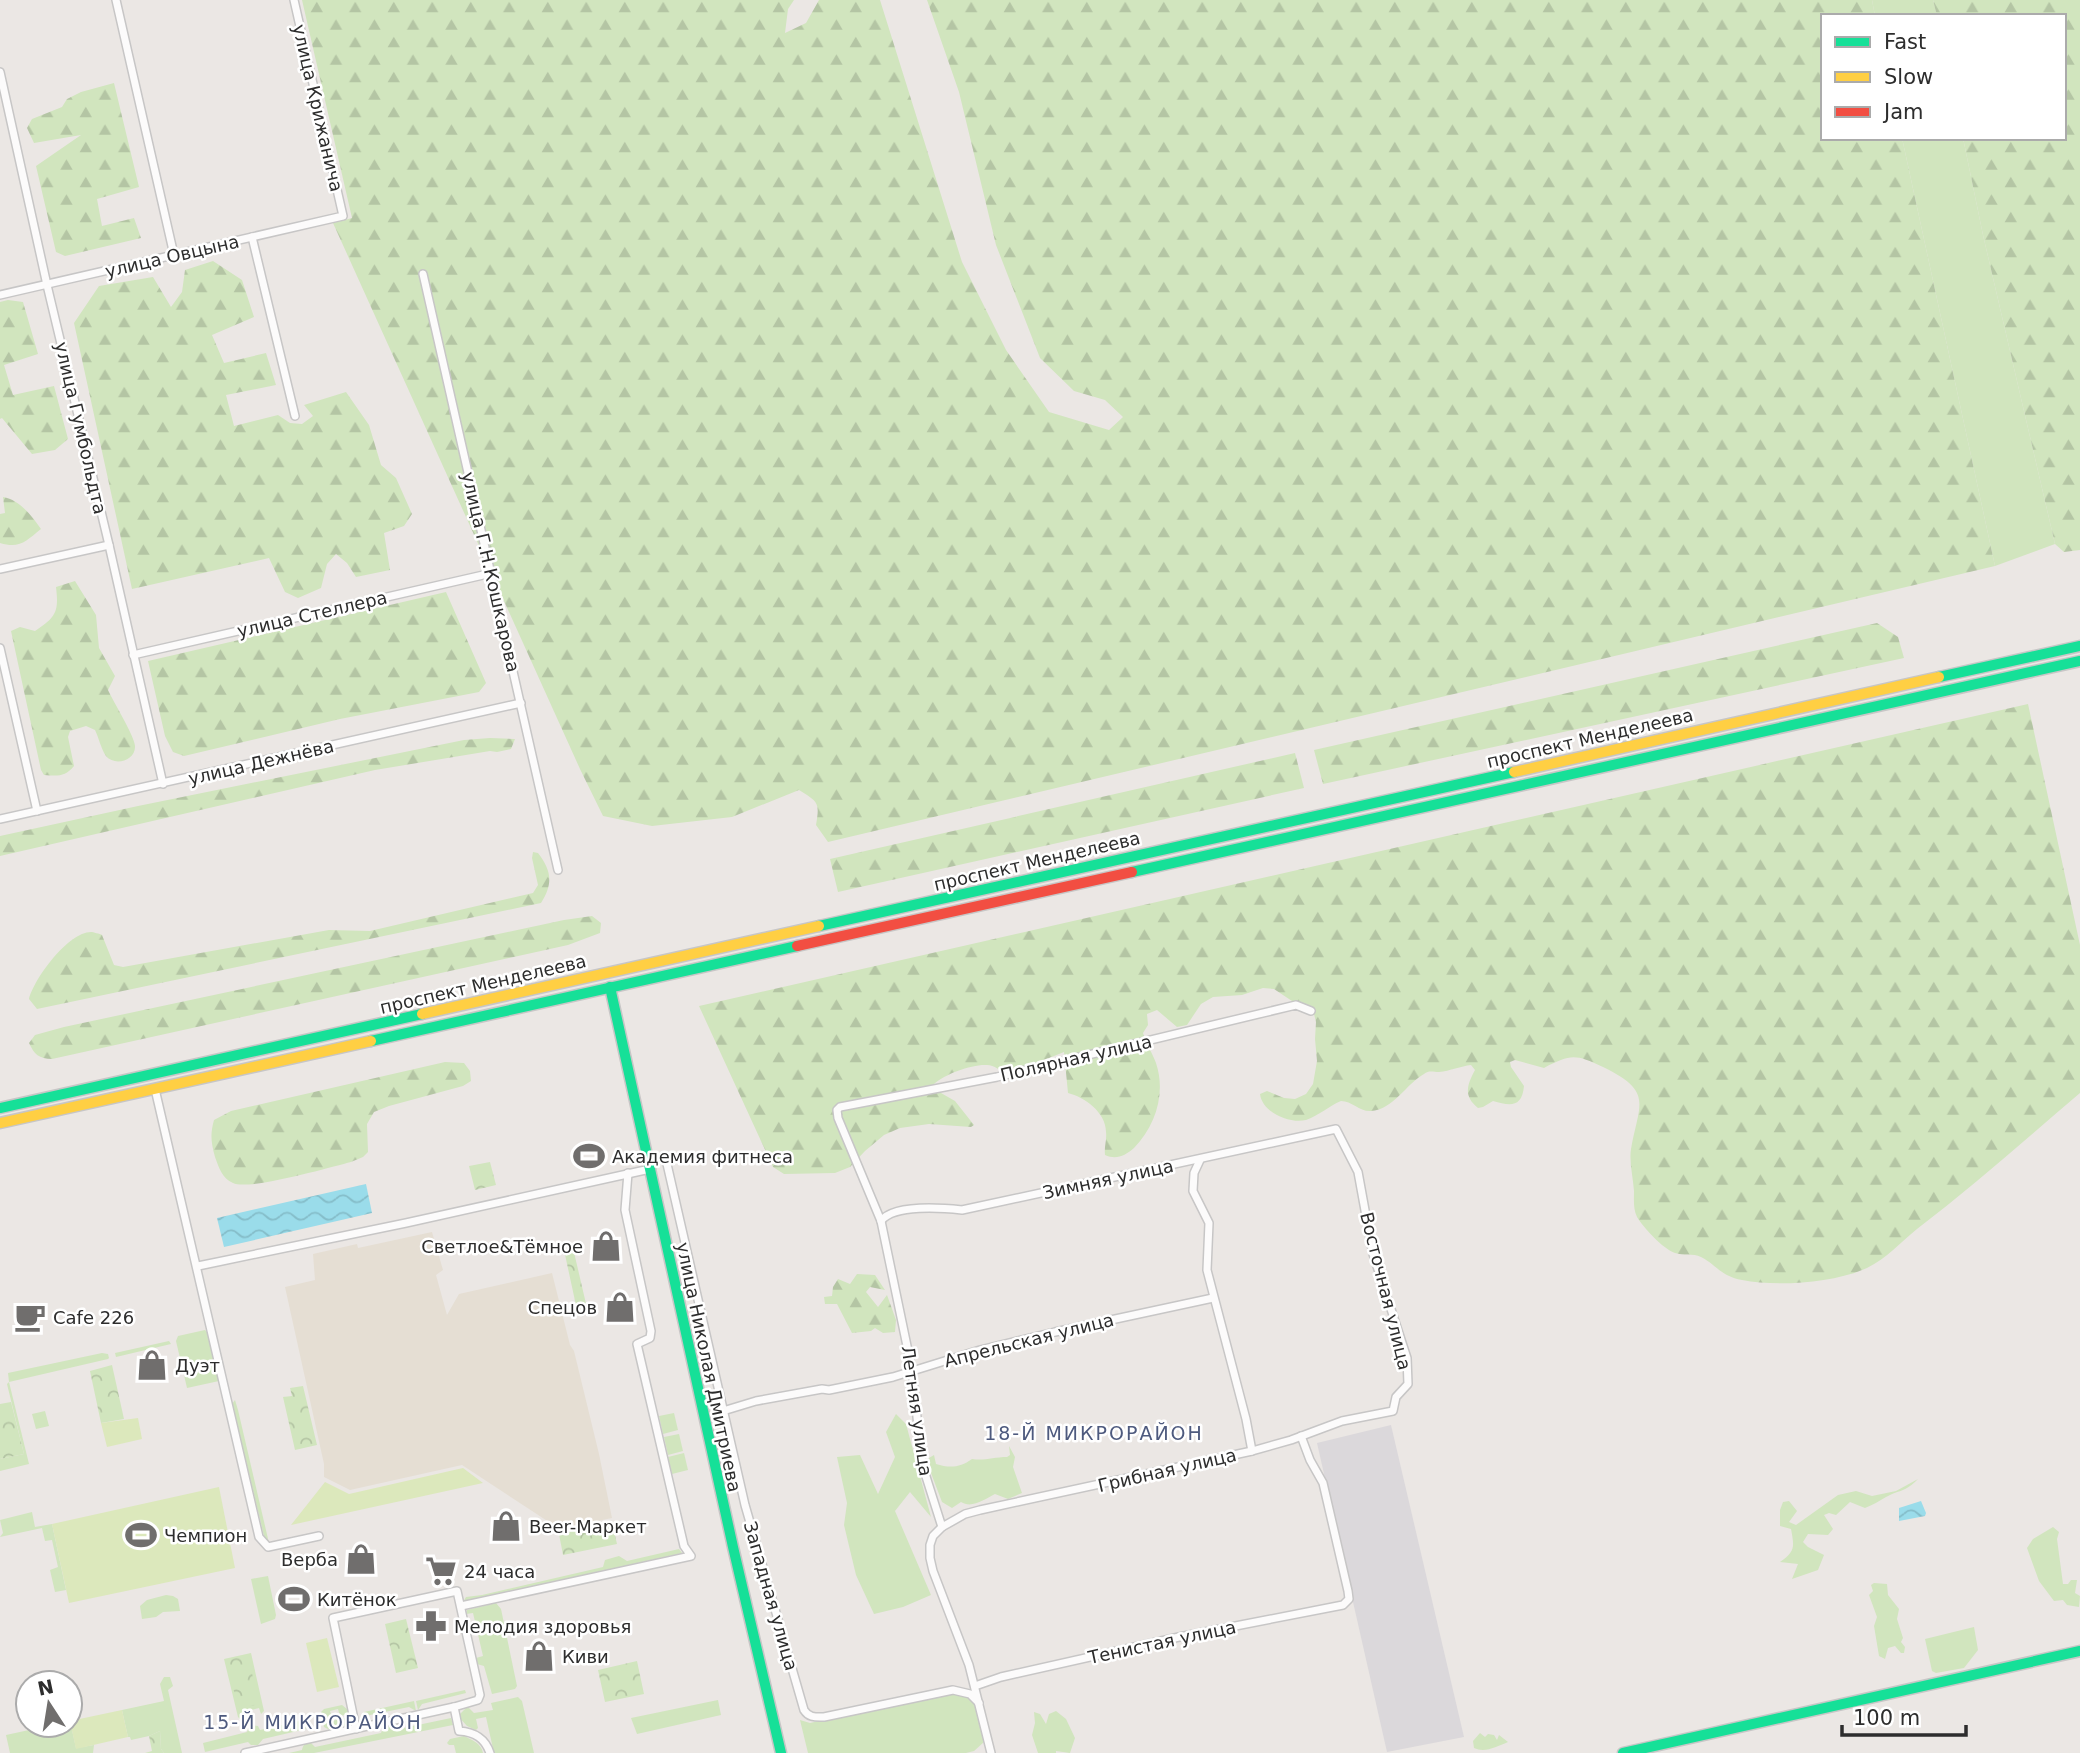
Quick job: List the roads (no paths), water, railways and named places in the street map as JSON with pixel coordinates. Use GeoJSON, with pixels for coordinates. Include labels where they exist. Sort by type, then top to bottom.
{"type":"FeatureCollection","features":[{"type":"Feature","properties":{"kind":"main road","name":"проспект Менделеева"},"geometry":{"type":"LineString","coordinates":[[0,1108],[2080,646]]}},
{"type":"Feature","properties":{"kind":"main road","name":"проспект Менделеева"},"geometry":{"type":"LineString","coordinates":[[0,1123],[2080,662]]}},
{"type":"Feature","properties":{"kind":"main road"},"geometry":{"type":"LineString","coordinates":[[1991,666],[1994,680]]}},
{"type":"Feature","properties":{"kind":"main road"},"geometry":{"type":"LineString","coordinates":[[1312,816],[1316,831]]}},
{"type":"Feature","properties":{"kind":"main road","name":"улица Николая Дмитриева"},"geometry":{"type":"LineString","coordinates":[[610,987],[780,1753]]}},
{"type":"Feature","properties":{"kind":"main road"},"geometry":{"type":"LineString","coordinates":[[1623,1753],[2080,1651]]}},
{"type":"Feature","properties":{"kind":"street"},"geometry":{"type":"LineString","coordinates":[[116,0],[174,255]]}},
{"type":"Feature","properties":{"kind":"street","name":"улица Крижанича"},"geometry":{"type":"LineString","coordinates":[[294,0],[343,216]]}},
{"type":"Feature","properties":{"kind":"street","name":"улица Гумбольдта"},"geometry":{"type":"LineString","coordinates":[[0,72],[163,784]]}},
{"type":"Feature","properties":{"kind":"street","name":"улица Овцына"},"geometry":{"type":"LineString","coordinates":[[0,295],[343,216]]}},
{"type":"Feature","properties":{"kind":"street"},"geometry":{"type":"LineString","coordinates":[[252,237],[295,416]]}},
{"type":"Feature","properties":{"kind":"street","name":"улица Г.Н.Кошкарова"},"geometry":{"type":"LineString","coordinates":[[423,274],[558,870]]}},
{"type":"Feature","properties":{"kind":"street"},"geometry":{"type":"LineString","coordinates":[[0,569],[109,545]]}},
{"type":"Feature","properties":{"kind":"street","name":"улица Стеллера"},"geometry":{"type":"LineString","coordinates":[[133,654],[492,573]]}},
{"type":"Feature","properties":{"kind":"street"},"geometry":{"type":"LineString","coordinates":[[0,648],[37,811]]}},
{"type":"Feature","properties":{"kind":"street","name":"улица Дежнёва"},"geometry":{"type":"LineString","coordinates":[[0,819],[521,704]]}},
{"type":"Feature","properties":{"kind":"street","name":"Полярная улица"},"geometry":{"type":"LineString","coordinates":[[840,1107],[997,1077],[1296,1005],[1311,1011]]}},
{"type":"Feature","properties":{"kind":"street"},"geometry":{"type":"LineString","coordinates":[[155,1089],[198,1266],[258,1537],[268,1547],[319,1536]]}},
{"type":"Feature","properties":{"kind":"street","name":"Летняя улица"},"geometry":{"type":"LineString","coordinates":[[840,1107],[837,1110],[838,1118],[881,1221],[912,1370],[922,1464],[942,1527]]}},
{"type":"Feature","properties":{"kind":"street","name":"Зимняя улица"},"geometry":{"type":"LineString","coordinates":[[881,1221],[890,1214],[916,1209],[962,1209],[1336,1129]]}},
{"type":"Feature","properties":{"kind":"street","name":"Восточная улица"},"geometry":{"type":"LineString","coordinates":[[1336,1129],[1359,1172],[1373,1254],[1406,1358],[1408,1384],[1396,1397],[1393,1411]]}},
{"type":"Feature","properties":{"kind":"street"},"geometry":{"type":"LineString","coordinates":[[1200,1160],[1194,1173],[1193,1191],[1209,1223],[1206,1259],[1213,1298],[1252,1451]]}},
{"type":"Feature","properties":{"kind":"street","name":"Западная улица"},"geometry":{"type":"LineString","coordinates":[[667,1164],[745,1505],[801,1700],[808,1715],[824,1717],[953,1690],[970,1694],[979,1703]]}},
{"type":"Feature","properties":{"kind":"street"},"geometry":{"type":"LineString","coordinates":[[198,1266],[650,1168]]}},
{"type":"Feature","properties":{"kind":"street"},"geometry":{"type":"LineString","coordinates":[[461,1606],[691,1556],[684,1546],[637,1344],[650,1338],[651,1331],[625,1210],[628,1173]]}},
{"type":"Feature","properties":{"kind":"street","name":"Апрельская улица"},"geometry":{"type":"LineString","coordinates":[[723,1411],[756,1401],[822,1389],[837,1389],[893,1377],[980,1350],[1213,1298]]}},
{"type":"Feature","properties":{"kind":"street","name":"Грибная улица"},"geometry":{"type":"LineString","coordinates":[[942,1527],[965,1514],[980,1510],[1252,1451],[1342,1421],[1393,1411]]}},
{"type":"Feature","properties":{"kind":"street","name":"Тенистая улица"},"geometry":{"type":"LineString","coordinates":[[975,1686],[1001,1677],[1179,1637],[1343,1605],[1349,1599],[1323,1482],[1310,1460],[1301,1436]]}},
{"type":"Feature","properties":{"kind":"street"},"geometry":{"type":"LineString","coordinates":[[942,1527],[933,1536],[930,1545],[933,1571],[975,1686],[991,1753]]}},
{"type":"Feature","properties":{"kind":"street"},"geometry":{"type":"LineString","coordinates":[[244,1753],[356,1729],[474,1702],[480,1695],[457,1591],[332,1618],[356,1729]]}},
{"type":"Feature","properties":{"kind":"street"},"geometry":{"type":"LineString","coordinates":[[454,1707],[459,1731],[481,1738],[489,1753]]}},
{"type":"Feature","properties":{"kind":"water"},"geometry":{"type":"Polygon","coordinates":[[[366,1184],[372,1213],[224,1247],[217,1218],[366,1184]]]}},
{"type":"Feature","properties":{"kind":"water"},"geometry":{"type":"Polygon","coordinates":[[[1921,1501],[1925,1516],[1899,1521],[1899,1508],[1921,1501]]]}},
{"type":"Feature","properties":{"kind":"place","name":"Академия фитнеса"},"geometry":{"type":"Point","coordinates":[589,1156]}},
{"type":"Feature","properties":{"kind":"place","name":"Светлое&Тёмное"},"geometry":{"type":"Point","coordinates":[606,1246]}},
{"type":"Feature","properties":{"kind":"place","name":"Спецов"},"geometry":{"type":"Point","coordinates":[620,1307]}},
{"type":"Feature","properties":{"kind":"place","name":"Cafe 226"},"geometry":{"type":"Point","coordinates":[30,1317]}},
{"type":"Feature","properties":{"kind":"place","name":"Дуэт"},"geometry":{"type":"Point","coordinates":[152,1365]}},
{"type":"Feature","properties":{"kind":"place","name":"Beer-Маркет"},"geometry":{"type":"Point","coordinates":[506,1526]}},
{"type":"Feature","properties":{"kind":"place","name":"Чемпион"},"geometry":{"type":"Point","coordinates":[141,1535]}},
{"type":"Feature","properties":{"kind":"place","name":"Верба"},"geometry":{"type":"Point","coordinates":[361,1559]}},
{"type":"Feature","properties":{"kind":"place","name":"24 часа"},"geometry":{"type":"Point","coordinates":[441,1571]}},
{"type":"Feature","properties":{"kind":"place","name":"Китёнок"},"geometry":{"type":"Point","coordinates":[294,1599]}},
{"type":"Feature","properties":{"kind":"place","name":"Мелодия здоровья"},"geometry":{"type":"Point","coordinates":[431,1626]}},
{"type":"Feature","properties":{"kind":"place","name":"Киви"},"geometry":{"type":"Point","coordinates":[539,1656]}},
{"type":"Feature","properties":{"kind":"district","name":"18-Й МИКРОРАЙОН"},"geometry":{"type":"Point","coordinates":[1094,1433]}},
{"type":"Feature","properties":{"kind":"district","name":"15-Й МИКРОРАЙОН"},"geometry":{"type":"Point","coordinates":[313,1722]}}]}
